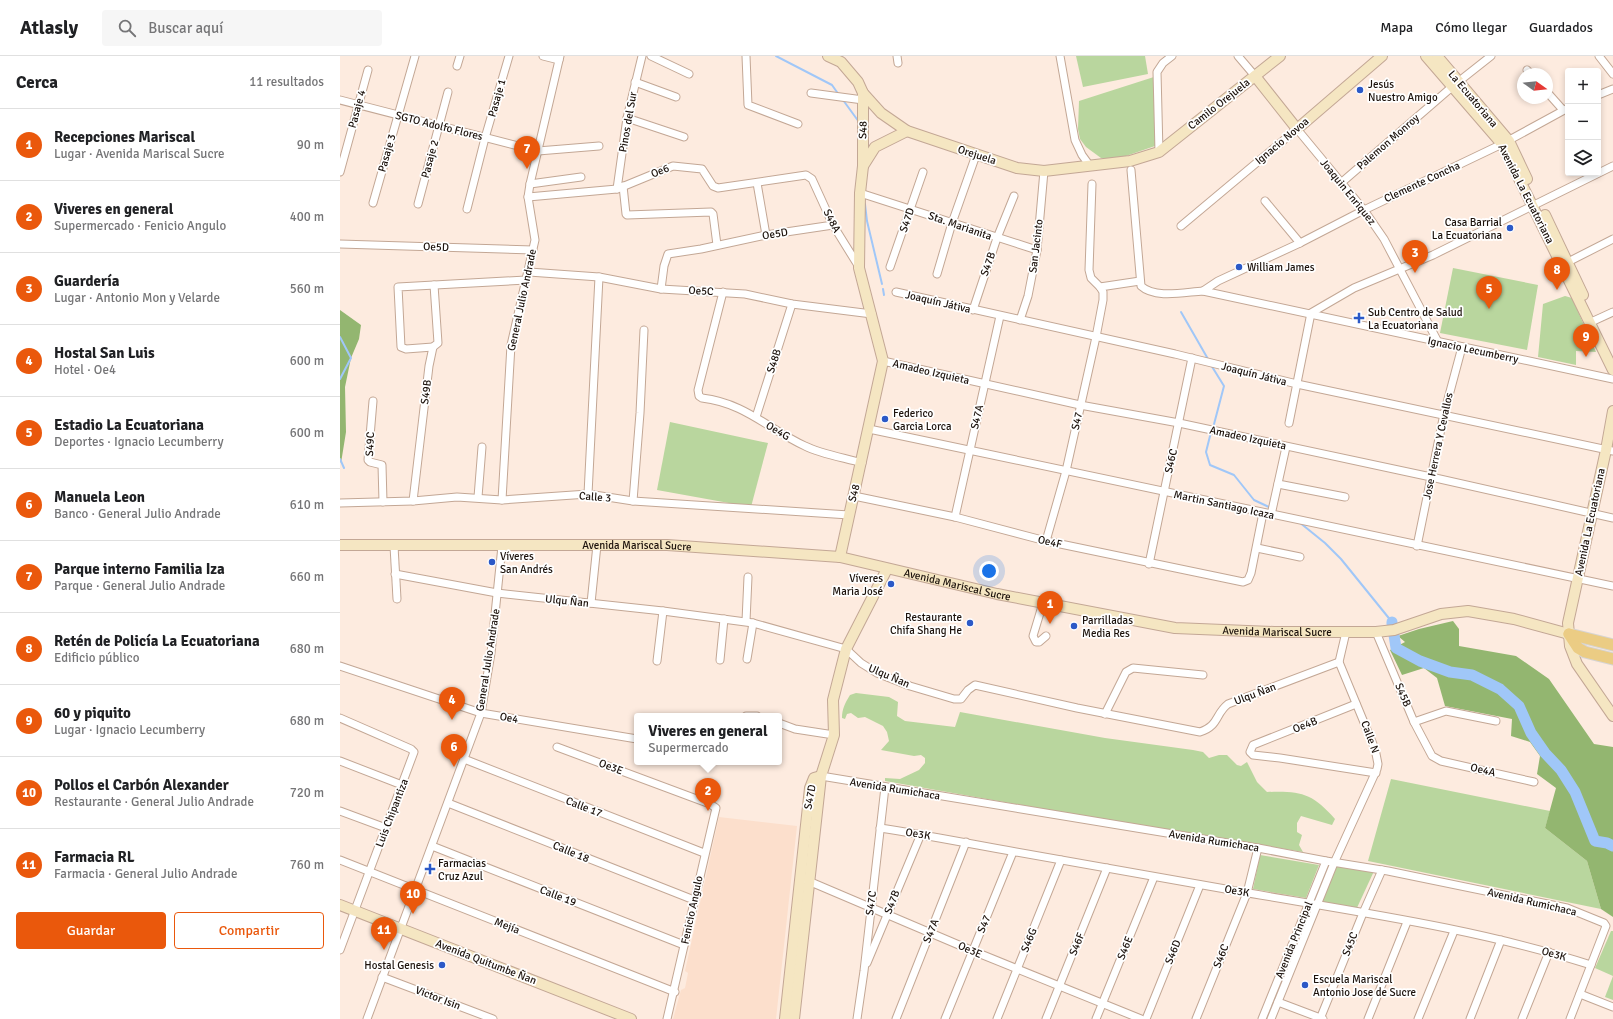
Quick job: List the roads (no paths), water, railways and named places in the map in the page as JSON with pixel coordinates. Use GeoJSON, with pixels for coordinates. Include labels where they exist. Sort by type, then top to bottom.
{"type":"FeatureCollection","features":[{"type":"Feature","properties":{"kind":"main road","name":"Avenida Mariscal Sucre"},"geometry":{"type":"LineString","coordinates":[[1570,634],[1613,645]]}},
{"type":"Feature","properties":{"kind":"main road"},"geometry":{"type":"LineString","coordinates":[[1570,634],[1578,648],[1585,652],[1613,658]]}},
{"type":"Feature","properties":{"kind":"street","name":"Pasaje 3"},"geometry":{"type":"LineString","coordinates":[[372,203],[415,56]]}},
{"type":"Feature","properties":{"kind":"street"},"geometry":{"type":"LineString","coordinates":[[457,66],[460,56]]}},
{"type":"Feature","properties":{"kind":"street","name":"Pasaje 1"},"geometry":{"type":"LineString","coordinates":[[467,209],[485,138],[509,56]]}},
{"type":"Feature","properties":{"kind":"street"},"geometry":{"type":"LineString","coordinates":[[543,56],[559,58]]}},
{"type":"Feature","properties":{"kind":"street","name":"Pinos del Sur"},"geometry":{"type":"LineString","coordinates":[[642,56],[627,118],[620,188],[626,214],[709,211],[713,214],[717,245]]}},
{"type":"Feature","properties":{"kind":"street"},"geometry":{"type":"LineString","coordinates":[[652,56],[688,74]]}},
{"type":"Feature","properties":{"kind":"street"},"geometry":{"type":"LineString","coordinates":[[746,56],[748,105],[798,124]]}},
{"type":"Feature","properties":{"kind":"street","name":"Orejuela"},"geometry":{"type":"LineString","coordinates":[[828,56],[841,62],[858,82],[863,97],[881,114],[907,132],[1017,168],[1044,171],[1090,166],[1130,160],[1159,152]]}},
{"type":"Feature","properties":{"kind":"street"},"geometry":{"type":"LineString","coordinates":[[1060,56],[1075,140],[1082,155],[1090,166]]}},
{"type":"Feature","properties":{"kind":"street"},"geometry":{"type":"LineString","coordinates":[[1159,152],[1157,72],[1163,63],[1172,56]]}},
{"type":"Feature","properties":{"kind":"street","name":"Joaquin Enriquez"},"geometry":{"type":"LineString","coordinates":[[1238,56],[1364,210],[1384,239],[1438,342]]}},
{"type":"Feature","properties":{"kind":"street","name":"Camilo Orejuela"},"geometry":{"type":"LineString","coordinates":[[1159,152],[1280,56]]}},
{"type":"Feature","properties":{"kind":"street","name":"Ignacio Novoa"},"geometry":{"type":"LineString","coordinates":[[1181,226],[1382,56]]}},
{"type":"Feature","properties":{"kind":"street","name":"Avenida La Ecuatoriana"},"geometry":{"type":"LineString","coordinates":[[1426,56],[1456,84],[1506,142],[1592,322],[1613,370]]}},
{"type":"Feature","properties":{"kind":"street","name":"La Ecuatoriana"},"geometry":{"type":"LineString","coordinates":[[1437,56],[1456,84]]}},
{"type":"Feature","properties":{"kind":"street","name":"Palemon Monroy"},"geometry":{"type":"LineString","coordinates":[[1341,183],[1456,84],[1491,56]]}},
{"type":"Feature","properties":{"kind":"street"},"geometry":{"type":"LineString","coordinates":[[1599,56],[1613,74]]}},
{"type":"Feature","properties":{"kind":"street","name":"General Julio Andrade"},"geometry":{"type":"LineString","coordinates":[[502,500],[511,345],[529,272],[535,237],[528,197],[559,58]]}},
{"type":"Feature","properties":{"kind":"street","name":"Pasaje 4"},"geometry":{"type":"LineString","coordinates":[[340,172],[368,70]]}},
{"type":"Feature","properties":{"kind":"street"},"geometry":{"type":"LineString","coordinates":[[635,82],[676,97]]}},
{"type":"Feature","properties":{"kind":"street"},"geometry":{"type":"LineString","coordinates":[[1601,94],[1613,89]]}},
{"type":"Feature","properties":{"kind":"street","name":"Pasaje 2"},"geometry":{"type":"LineString","coordinates":[[418,204],[448,92]]}},
{"type":"Feature","properties":{"kind":"street"},"geometry":{"type":"LineString","coordinates":[[811,94],[863,97]]}},
{"type":"Feature","properties":{"kind":"street","name":"S48"},"geometry":{"type":"LineString","coordinates":[[840,557],[862,463],[883,361],[859,268],[863,97]]}},
{"type":"Feature","properties":{"kind":"street"},"geometry":{"type":"LineString","coordinates":[[1553,97],[1565,108]]}},
{"type":"Feature","properties":{"kind":"street","name":"SGTO Adolfo Flores"},"geometry":{"type":"LineString","coordinates":[[340,100],[538,151],[598,146]]}},
{"type":"Feature","properties":{"kind":"street","name":"Clemente Concha"},"geometry":{"type":"LineString","coordinates":[[1203,291],[1218,281],[1300,243],[1364,210],[1506,142],[1565,110]]}},
{"type":"Feature","properties":{"kind":"street"},"geometry":{"type":"LineString","coordinates":[[627,118],[684,137]]}},
{"type":"Feature","properties":{"kind":"street"},"geometry":{"type":"LineString","coordinates":[[862,166],[875,146],[907,132]]}},
{"type":"Feature","properties":{"kind":"street"},"geometry":{"type":"LineString","coordinates":[[937,274],[952,223],[976,155]]}},
{"type":"Feature","properties":{"kind":"street","name":"Oe6"},"geometry":{"type":"LineString","coordinates":[[528,197],[620,188],[678,165],[702,169],[705,171],[715,188],[806,175]]}},
{"type":"Feature","properties":{"kind":"street"},"geometry":{"type":"LineString","coordinates":[[1289,423],[1311,313],[1354,288],[1433,255],[1613,166]]}},
{"type":"Feature","properties":{"kind":"street"},"geometry":{"type":"LineString","coordinates":[[1131,170],[1141,286],[1145,290],[1155,293],[1176,294],[1203,291]]}},
{"type":"Feature","properties":{"kind":"street","name":"San Jacinto"},"geometry":{"type":"LineString","coordinates":[[1020,320],[1028,296],[1037,250],[1044,171]]}},
{"type":"Feature","properties":{"kind":"street","name":"S47D"},"geometry":{"type":"LineString","coordinates":[[890,267],[922,172]]}},
{"type":"Feature","properties":{"kind":"street","name":"S48A"},"geometry":{"type":"LineString","coordinates":[[806,175],[812,179],[833,225],[859,268]]}},
{"type":"Feature","properties":{"kind":"street"},"geometry":{"type":"LineString","coordinates":[[530,184],[581,177]]}},
{"type":"Feature","properties":{"kind":"street"},"geometry":{"type":"LineString","coordinates":[[757,183],[766,235]]}},
{"type":"Feature","properties":{"kind":"street"},"geometry":{"type":"LineString","coordinates":[[1092,184],[1089,270],[1091,278],[1100,287],[1140,281]]}},
{"type":"Feature","properties":{"kind":"street","name":"Sta. Marianita"},"geometry":{"type":"LineString","coordinates":[[860,193],[1037,250]]}},
{"type":"Feature","properties":{"kind":"street","name":"S47B"},"geometry":{"type":"LineString","coordinates":[[973,310],[997,238],[1014,196]]}},
{"type":"Feature","properties":{"kind":"street"},"geometry":{"type":"LineString","coordinates":[[1265,201],[1300,243]]}},
{"type":"Feature","properties":{"kind":"street"},"geometry":{"type":"LineString","coordinates":[[1536,204],[1568,262],[1592,322],[1613,358]]}},
{"type":"Feature","properties":{"kind":"street","name":"Oe5D"},"geometry":{"type":"LineString","coordinates":[[661,289],[664,266],[668,254],[701,249],[766,235],[833,225]]}},
{"type":"Feature","properties":{"kind":"street"},"geometry":{"type":"LineString","coordinates":[[1568,262],[1613,239]]}},
{"type":"Feature","properties":{"kind":"street","name":"Oe5D"},"geometry":{"type":"LineString","coordinates":[[340,244],[532,250]]}},
{"type":"Feature","properties":{"kind":"street","name":"Oe5C"},"geometry":{"type":"LineString","coordinates":[[529,272],[600,277],[661,289],[749,294],[792,304],[872,314]]}},
{"type":"Feature","properties":{"kind":"street"},"geometry":{"type":"LineString","coordinates":[[588,494],[600,277]]}},
{"type":"Feature","properties":{"kind":"street"},"geometry":{"type":"LineString","coordinates":[[432,347],[404,349],[402,347],[398,287],[526,280]]}},
{"type":"Feature","properties":{"kind":"street","name":"S49B"},"geometry":{"type":"LineString","coordinates":[[413,501],[429,366],[432,347],[436,345],[438,340],[434,285]]}},
{"type":"Feature","properties":{"kind":"street","name":"S47"},"geometry":{"type":"LineString","coordinates":[[1046,541],[1066,471],[1096,337],[1103,300],[1103,292],[1100,287]]}},
{"type":"Feature","properties":{"kind":"street","name":"Ignacio Lecumberry"},"geometry":{"type":"LineString","coordinates":[[1203,291],[1294,312],[1311,313],[1438,342],[1613,379]]}},
{"type":"Feature","properties":{"kind":"street","name":"Oe4G"},"geometry":{"type":"LineString","coordinates":[[723,292],[698,394],[702,398],[729,404],[746,411],[806,447],[862,463]]}},
{"type":"Feature","properties":{"kind":"street","name":"Joaquín Játiva"},"geometry":{"type":"LineString","coordinates":[[896,292],[1192,358],[1296,384],[1611,448]]}},
{"type":"Feature","properties":{"kind":"street","name":"S48B"},"geometry":{"type":"LineString","coordinates":[[756,417],[792,304]]}},
{"type":"Feature","properties":{"kind":"street"},"geometry":{"type":"LineString","coordinates":[[1592,322],[1613,312]]}},
{"type":"Feature","properties":{"kind":"street","name":"S47A"},"geometry":{"type":"LineString","coordinates":[[955,518],[1000,316]]}},
{"type":"Feature","properties":{"kind":"street"},"geometry":{"type":"LineString","coordinates":[[632,501],[640,413],[644,330]]}},
{"type":"Feature","properties":{"kind":"street","name":"Jose Herrera Y Cevallos"},"geometry":{"type":"LineString","coordinates":[[1417,546],[1444,414],[1462,347]]}},
{"type":"Feature","properties":{"kind":"street","name":"S46C"},"geometry":{"type":"LineString","coordinates":[[1149,564],[1192,358]]}},
{"type":"Feature","properties":{"kind":"street","name":"Amadeo Izquieta"},"geometry":{"type":"LineString","coordinates":[[883,361],[1080,405],[1179,423],[1431,477],[1613,518]]}},
{"type":"Feature","properties":{"kind":"street","name":"S49C"},"geometry":{"type":"LineString","coordinates":[[373,401],[368,460],[370,462],[382,465],[384,502]]}},
{"type":"Feature","properties":{"kind":"street","name":"Avenida La Ecuatoriana"},"geometry":{"type":"LineString","coordinates":[[1595,514],[1611,448],[1613,411]]}},
{"type":"Feature","properties":{"kind":"street","name":"Martin Santiago Icaza"},"geometry":{"type":"LineString","coordinates":[[869,429],[1263,513],[1272,512],[1417,546],[1613,586]]}},
{"type":"Feature","properties":{"kind":"street"},"geometry":{"type":"LineString","coordinates":[[1272,512],[1286,446]]}},
{"type":"Feature","properties":{"kind":"street"},"geometry":{"type":"LineString","coordinates":[[478,497],[482,447]]}},
{"type":"Feature","properties":{"kind":"street"},"geometry":{"type":"LineString","coordinates":[[1278,484],[1345,498]]}},
{"type":"Feature","properties":{"kind":"street","name":"Calle 3"},"geometry":{"type":"LineString","coordinates":[[340,503],[413,501],[457,497],[478,497],[502,500],[588,494],[632,501],[849,515]]}},
{"type":"Feature","properties":{"kind":"street","name":"Oe4F"},"geometry":{"type":"LineString","coordinates":[[854,496],[955,518],[1046,541],[1149,564],[1243,582],[1247,582],[1251,573],[1257,548]]}},
{"type":"Feature","properties":{"kind":"street"},"geometry":{"type":"LineString","coordinates":[[1263,513],[1257,548],[1300,557]]}},
{"type":"Feature","properties":{"kind":"street"},"geometry":{"type":"LineString","coordinates":[[1581,580],[1595,514]]}},
{"type":"Feature","properties":{"kind":"street","name":"Avenida Mariscal Sucre"},"geometry":{"type":"LineString","coordinates":[[340,545],[667,545],[840,557],[887,569],[1043,603],[1175,628],[1274,632],[1376,632],[1394,630],[1441,614],[1459,611],[1483,613],[1570,634]]}},
{"type":"Feature","properties":{"kind":"street"},"geometry":{"type":"LineString","coordinates":[[591,603],[597,545]]}},
{"type":"Feature","properties":{"kind":"street"},"geometry":{"type":"LineString","coordinates":[[394,546],[397,599]]}},
{"type":"Feature","properties":{"kind":"street","name":"General Julio Andrade"},"geometry":{"type":"LineString","coordinates":[[366,1019],[481,713],[491,653],[502,546]]}},
{"type":"Feature","properties":{"kind":"street"},"geometry":{"type":"LineString","coordinates":[[821,776],[834,735],[833,700],[846,649],[887,569]]}},
{"type":"Feature","properties":{"kind":"street","name":"Ulqu Ñan"},"geometry":{"type":"LineString","coordinates":[[395,574],[497,593],[749,622],[846,649],[861,663],[877,673],[910,686],[954,699],[961,699],[968,690],[975,686],[1104,714],[1200,732],[1212,727],[1228,704],[1340,662]]}},
{"type":"Feature","properties":{"kind":"street"},"geometry":{"type":"LineString","coordinates":[[747,659],[749,622],[748,577]]}},
{"type":"Feature","properties":{"kind":"street","name":"Avenida La Ecuatoriana"},"geometry":{"type":"LineString","coordinates":[[1581,580],[1574,624],[1570,634],[1570,646],[1577,664],[1613,716]]}},
{"type":"Feature","properties":{"kind":"street"},"geometry":{"type":"LineString","coordinates":[[1043,603],[1033,636],[1036,642],[1039,642],[1046,636]]}},
{"type":"Feature","properties":{"kind":"street"},"geometry":{"type":"LineString","coordinates":[[657,661],[663,611]]}},
{"type":"Feature","properties":{"kind":"street"},"geometry":{"type":"LineString","coordinates":[[720,660],[724,619]]}},
{"type":"Feature","properties":{"kind":"street"},"geometry":{"type":"LineString","coordinates":[[1340,662],[1346,632]]}},
{"type":"Feature","properties":{"kind":"street","name":"S45B"},"geometry":{"type":"LineString","coordinates":[[1376,632],[1414,722],[1432,756]]}},
{"type":"Feature","properties":{"kind":"street","name":"Calle N"},"geometry":{"type":"LineString","coordinates":[[1334,863],[1376,773],[1378,764],[1377,756],[1340,662]]}},
{"type":"Feature","properties":{"kind":"street","name":"Oe4"},"geometry":{"type":"LineString","coordinates":[[340,666],[481,713],[634,738]]}},
{"type":"Feature","properties":{"kind":"street"},"geometry":{"type":"LineString","coordinates":[[1104,714],[1126,672],[1133,668],[1203,675]]}},
{"type":"Feature","properties":{"kind":"street","name":"Oe4B"},"geometry":{"type":"LineString","coordinates":[[1356,704],[1253,746],[1250,752],[1253,756],[1280,758],[1376,773]]}},
{"type":"Feature","properties":{"kind":"street"},"geometry":{"type":"LineString","coordinates":[[1414,722],[1446,711],[1496,721]]}},
{"type":"Feature","properties":{"kind":"street","name":"Luis Chipantiza"},"geometry":{"type":"LineString","coordinates":[[340,718],[411,749],[414,752],[340,950]]}},
{"type":"Feature","properties":{"kind":"street"},"geometry":{"type":"LineString","coordinates":[[782,724],[795,729],[834,735]]}},
{"type":"Feature","properties":{"kind":"street","name":"Oe3E"},"geometry":{"type":"LineString","coordinates":[[557,747],[710,804]]}},
{"type":"Feature","properties":{"kind":"street","name":"Oe4A"},"geometry":{"type":"LineString","coordinates":[[1432,756],[1441,761],[1534,782]]}},
{"type":"Feature","properties":{"kind":"street","name":"Calle 17"},"geometry":{"type":"LineString","coordinates":[[464,759],[704,854]]}},
{"type":"Feature","properties":{"kind":"street"},"geometry":{"type":"LineString","coordinates":[[340,761],[402,785]]}},
{"type":"Feature","properties":{"kind":"street","name":"S47D"},"geometry":{"type":"LineString","coordinates":[[785,1019],[810,788],[814,778],[821,776],[794,1019]]}},
{"type":"Feature","properties":{"kind":"street","name":"Avenida Rumichaca"},"geometry":{"type":"LineString","coordinates":[[821,776],[1258,848],[1334,863],[1382,870],[1567,908],[1604,923],[1605,929],[1591,965]]}},
{"type":"Feature","properties":{"kind":"street","name":"S47C"},"geometry":{"type":"LineString","coordinates":[[856,1019],[864,970],[884,787]]}},
{"type":"Feature","properties":{"kind":"street","name":"Calle 18"},"geometry":{"type":"LineString","coordinates":[[448,803],[694,900]]}},
{"type":"Feature","properties":{"kind":"street","name":"Fenicio Angulo"},"geometry":{"type":"LineString","coordinates":[[668,1019],[704,854],[716,808],[710,804]]}},
{"type":"Feature","properties":{"kind":"street"},"geometry":{"type":"LineString","coordinates":[[340,811],[386,828]]}},
{"type":"Feature","properties":{"kind":"street","name":"Oe3K"},"geometry":{"type":"LineString","coordinates":[[880,828],[1363,913],[1501,940],[1550,952],[1591,965]]}},
{"type":"Feature","properties":{"kind":"street","name":"S47B"},"geometry":{"type":"LineString","coordinates":[[864,970],[921,834]]}},
{"type":"Feature","properties":{"kind":"street","name":"S47A"},"geometry":{"type":"LineString","coordinates":[[896,1019],[966,842]]}},
{"type":"Feature","properties":{"kind":"street","name":"Calle 19"},"geometry":{"type":"LineString","coordinates":[[432,846],[684,945]]}},
{"type":"Feature","properties":{"kind":"street","name":"S46C"},"geometry":{"type":"LineString","coordinates":[[1196,1019],[1247,893],[1258,848]]}},
{"type":"Feature","properties":{"kind":"street","name":"S47"},"geometry":{"type":"LineString","coordinates":[[945,1019],[1013,852]]}},
{"type":"Feature","properties":{"kind":"street","name":"Mejía"},"geometry":{"type":"LineString","coordinates":[[340,860],[675,992]]}},
{"type":"Feature","properties":{"kind":"street","name":"S46G"},"geometry":{"type":"LineString","coordinates":[[997,1019],[1061,860]]}},
{"type":"Feature","properties":{"kind":"street","name":"Avenida Principal"},"geometry":{"type":"LineString","coordinates":[[1262,1019],[1326,861]]}},
{"type":"Feature","properties":{"kind":"street","name":"Avenida Principal"},"geometry":{"type":"LineString","coordinates":[[1271,1019],[1334,863]]}},
{"type":"Feature","properties":{"kind":"street","name":"S46F"},"geometry":{"type":"LineString","coordinates":[[1046,1019],[1107,868]]}},
{"type":"Feature","properties":{"kind":"street","name":"S45C"},"geometry":{"type":"LineString","coordinates":[[1322,1019],[1363,913],[1382,870]]}},
{"type":"Feature","properties":{"kind":"street","name":"Oe3E"},"geometry":{"type":"LineString","coordinates":[[800,877],[973,951],[1141,1019]]}},
{"type":"Feature","properties":{"kind":"street","name":"S46E"},"geometry":{"type":"LineString","coordinates":[[1096,1019],[1154,877]]}},
{"type":"Feature","properties":{"kind":"street","name":"S46D"},"geometry":{"type":"LineString","coordinates":[[1146,1019],[1200,885]]}},
{"type":"Feature","properties":{"kind":"street","name":"Avenida Quitumbe Ñan"},"geometry":{"type":"LineString","coordinates":[[340,905],[354,914],[613,1019]]}},
{"type":"Feature","properties":{"kind":"street","name":"Avenida Quitumbe Ñan"},"geometry":{"type":"LineString","coordinates":[[340,913],[354,914]]}},
{"type":"Feature","properties":{"kind":"street"},"geometry":{"type":"LineString","coordinates":[[1368,1019],[1407,922]]}},
{"type":"Feature","properties":{"kind":"street"},"geometry":{"type":"LineString","coordinates":[[1418,1019],[1454,931]]}},
{"type":"Feature","properties":{"kind":"street","name":"Avenida Quitumbe Ñan"},"geometry":{"type":"LineString","coordinates":[[399,932],[631,1019]]}},
{"type":"Feature","properties":{"kind":"street"},"geometry":{"type":"LineString","coordinates":[[1470,1019],[1501,940]]}},
{"type":"Feature","properties":{"kind":"street"},"geometry":{"type":"LineString","coordinates":[[1522,1019],[1550,952]]}},
{"type":"Feature","properties":{"kind":"street"},"geometry":{"type":"LineString","coordinates":[[1570,1019],[1591,965]]}},
{"type":"Feature","properties":{"kind":"street","name":"Victor Isin"},"geometry":{"type":"LineString","coordinates":[[382,977],[493,1019]]}},
{"type":"Feature","properties":{"kind":"street"},"geometry":{"type":"LineString","coordinates":[[1580,994],[1613,1007]]}},
{"type":"Feature","properties":{"kind":"street"},"geometry":{"type":"LineString","coordinates":[[1278,1002],[1322,1019]]}},
{"type":"Feature","properties":{"kind":"waterway"},"geometry":{"type":"LineString","coordinates":[[776,56],[832,85],[839,95]]}},
{"type":"Feature","properties":{"kind":"waterway"},"geometry":{"type":"LineString","coordinates":[[843,100],[859,122]]}},
{"type":"Feature","properties":{"kind":"waterway"},"geometry":{"type":"LineString","coordinates":[[865,204],[867,221],[882,284]]}},
{"type":"Feature","properties":{"kind":"waterway"},"geometry":{"type":"LineString","coordinates":[[883,289],[884,295]]}},
{"type":"Feature","properties":{"kind":"waterway"},"geometry":{"type":"LineString","coordinates":[[1181,312],[1208,359]]}},
{"type":"Feature","properties":{"kind":"waterway"},"geometry":{"type":"LineString","coordinates":[[340,337],[351,358],[340,379]]}},
{"type":"Feature","properties":{"kind":"waterway"},"geometry":{"type":"LineString","coordinates":[[1211,365],[1224,386],[1213,428]]}},
{"type":"Feature","properties":{"kind":"waterway"},"geometry":{"type":"LineString","coordinates":[[1211,432],[1206,452],[1210,465],[1234,475],[1254,500],[1271,508]]}},
{"type":"Feature","properties":{"kind":"waterway"},"geometry":{"type":"LineString","coordinates":[[340,459],[344,468]]}},
{"type":"Feature","properties":{"kind":"waterway"},"geometry":{"type":"LineString","coordinates":[[1299,522],[1325,543],[1341,559],[1392,622]]}},
{"type":"Feature","properties":{"kind":"waterway"},"geometry":{"type":"LineString","coordinates":[[1394,635],[1396,648],[1420,661],[1450,672],[1472,675],[1500,689],[1519,706],[1531,733],[1545,753],[1561,770],[1575,792],[1595,841],[1607,843],[1613,846]]}},
{"type":"Feature","properties":{"kind":"place","name":"Jesús Nuestro Amigo"},"geometry":{"type":"Point","coordinates":[1360,90]}},
{"type":"Feature","properties":{"kind":"place","name":"Parque interno Familia Iza"},"geometry":{"type":"Point","coordinates":[527,169]}},
{"type":"Feature","properties":{"kind":"place","name":"Casa Barrial La Ecuatoriana"},"geometry":{"type":"Point","coordinates":[1510,228]}},
{"type":"Feature","properties":{"kind":"place","name":"William James"},"geometry":{"type":"Point","coordinates":[1239,267]}},
{"type":"Feature","properties":{"kind":"place","name":"Guardería"},"geometry":{"type":"Point","coordinates":[1415,273]}},
{"type":"Feature","properties":{"kind":"place","name":"Retén de Policía La Ecuatoriana"},"geometry":{"type":"Point","coordinates":[1557,290]}},
{"type":"Feature","properties":{"kind":"place","name":"Estadio La Ecuatoriana"},"geometry":{"type":"Point","coordinates":[1489,309]}},
{"type":"Feature","properties":{"kind":"place","name":"Sub Centro de Salud La Ecuatoriana"},"geometry":{"type":"Point","coordinates":[1359,318]}},
{"type":"Feature","properties":{"kind":"place","name":"60 y piquito"},"geometry":{"type":"Point","coordinates":[1586,357]}},
{"type":"Feature","properties":{"kind":"place","name":"Federico Garcia Lorca"},"geometry":{"type":"Point","coordinates":[885,419]}},
{"type":"Feature","properties":{"kind":"place","name":"Víveres San Andrés"},"geometry":{"type":"Point","coordinates":[492,562]}},
{"type":"Feature","properties":{"kind":"place","name":"Víveres Maria José"},"geometry":{"type":"Point","coordinates":[891,584]}},
{"type":"Feature","properties":{"kind":"place","name":"Restaurante Chifa Shang He"},"geometry":{"type":"Point","coordinates":[970,623]}},
{"type":"Feature","properties":{"kind":"place","name":"Recepciones Mariscal"},"geometry":{"type":"Point","coordinates":[1050,624]}},
{"type":"Feature","properties":{"kind":"place","name":"Parrilladas Media Res"},"geometry":{"type":"Point","coordinates":[1074,626]}},
{"type":"Feature","properties":{"kind":"place","name":"Hostal San Luis"},"geometry":{"type":"Point","coordinates":[452,720]}},
{"type":"Feature","properties":{"kind":"place","name":"Manuela Leon"},"geometry":{"type":"Point","coordinates":[454,767]}},
{"type":"Feature","properties":{"kind":"place","name":"Viveres en general"},"geometry":{"type":"Point","coordinates":[708,811]}},
{"type":"Feature","properties":{"kind":"place","name":"Farmacias Cruz Azul"},"geometry":{"type":"Point","coordinates":[430,869]}},
{"type":"Feature","properties":{"kind":"place","name":"Pollos el Carbón Alexander"},"geometry":{"type":"Point","coordinates":[413,914]}},
{"type":"Feature","properties":{"kind":"place","name":"Farmacia RL"},"geometry":{"type":"Point","coordinates":[384,950]}},
{"type":"Feature","properties":{"kind":"place","name":"Hostal Genesis"},"geometry":{"type":"Point","coordinates":[442,965]}},
{"type":"Feature","properties":{"kind":"place","name":"Escuela Mariscal Antonio Jose de Sucre"},"geometry":{"type":"Point","coordinates":[1305,985]}}]}
